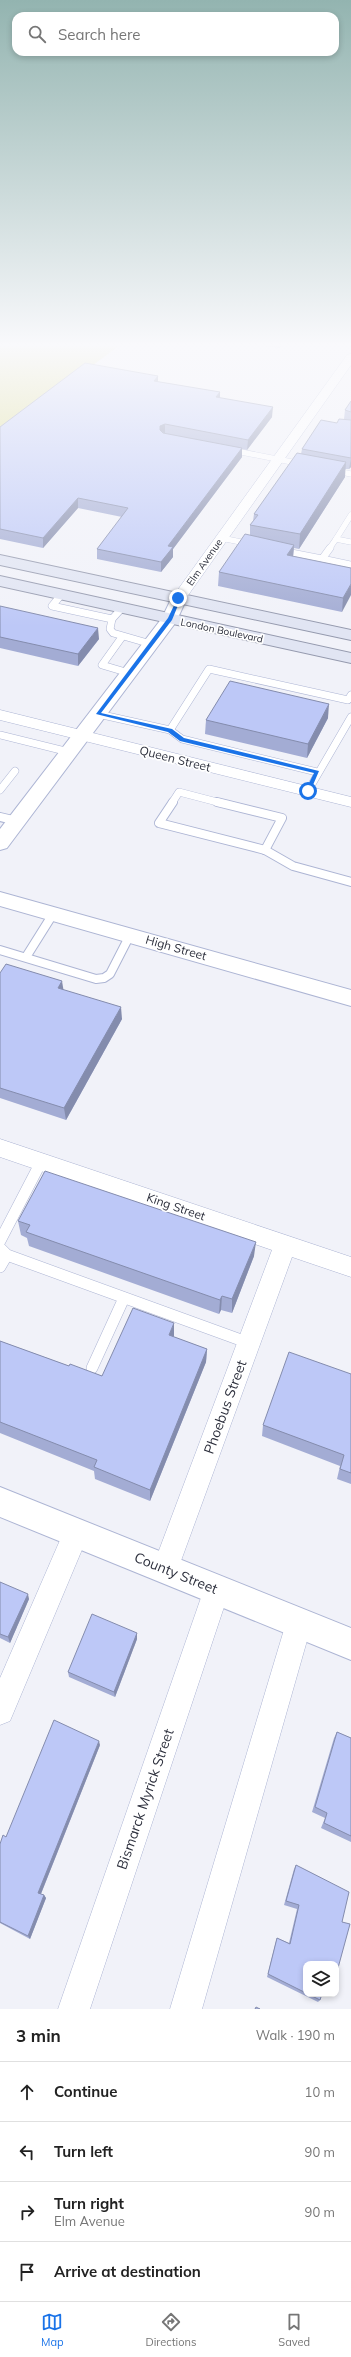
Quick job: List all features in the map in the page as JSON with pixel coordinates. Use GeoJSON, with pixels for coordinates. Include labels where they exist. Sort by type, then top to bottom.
{"type":"FeatureCollection","features":[{"type":"Feature","properties":{"kind":"main road","name":"London Boulevard"},"geometry":{"type":"LineString","coordinates":[[0,560],[351,635]]}},
{"type":"Feature","properties":{"kind":"main road","name":"London Boulevard"},"geometry":{"type":"LineString","coordinates":[[0,581],[62,595],[117,614],[170,618],[351,658]]}},
{"type":"Feature","properties":{"kind":"main road","name":"Elm Avenue"},"geometry":{"type":"LineString","coordinates":[[0,843],[8,819],[82,736],[170,618],[178,598]]}},
{"type":"Feature","properties":{"kind":"main road","name":"High Street"},"geometry":{"type":"LineString","coordinates":[[0,899],[351,998]]}},
{"type":"Feature","properties":{"kind":"main road","name":"County Street"},"geometry":{"type":"LineString","coordinates":[[0,1502],[351,1644]]}},
{"type":"Feature","properties":{"kind":"street","name":"Elm Avenue"},"geometry":{"type":"LineString","coordinates":[[178,598],[291,440]]}},
{"type":"Feature","properties":{"kind":"street","name":"Queen Street"},"geometry":{"type":"LineString","coordinates":[[0,715],[351,802]]}},
{"type":"Feature","properties":{"kind":"street","name":"King Street"},"geometry":{"type":"LineString","coordinates":[[0,1148],[351,1267]]}},
{"type":"Feature","properties":{"kind":"street","name":"Phoebus Street"},"geometry":{"type":"LineString","coordinates":[[165,1569],[285,1244]]}},
{"type":"Feature","properties":{"kind":"street"},"geometry":{"type":"LineString","coordinates":[[0,1711],[76,1533]]}},
{"type":"Feature","properties":{"kind":"street","name":"Bismarck Myrick Street"},"geometry":{"type":"LineString","coordinates":[[74,2009],[217,1589]]}},
{"type":"Feature","properties":{"kind":"street"},"geometry":{"type":"LineString","coordinates":[[186,2009],[299,1623]]}},
{"type":"Feature","properties":{"kind":"lane"},"geometry":{"type":"LineString","coordinates":[[224,449],[312,466]]}},
{"type":"Feature","properties":{"kind":"lane"},"geometry":{"type":"LineString","coordinates":[[328,469],[351,474]]}},
{"type":"Feature","properties":{"kind":"lane"},"geometry":{"type":"LineString","coordinates":[[322,559],[351,515]]}},
{"type":"Feature","properties":{"kind":"lane"},"geometry":{"type":"LineString","coordinates":[[221,538],[262,547]]}},
{"type":"Feature","properties":{"kind":"lane"},"geometry":{"type":"LineString","coordinates":[[336,539],[351,542]]}},
{"type":"Feature","properties":{"kind":"lane"},"geometry":{"type":"LineString","coordinates":[[277,550],[351,565]]}},
{"type":"Feature","properties":{"kind":"lane"},"geometry":{"type":"LineString","coordinates":[[117,614],[110,629],[112,633],[150,644]]}},
{"type":"Feature","properties":{"kind":"lane"},"geometry":{"type":"LineString","coordinates":[[122,637],[102,665],[129,672]]}},
{"type":"Feature","properties":{"kind":"lane"},"geometry":{"type":"LineString","coordinates":[[170,730],[209,669],[350,699]]}},
{"type":"Feature","properties":{"kind":"lane"},"geometry":{"type":"LineString","coordinates":[[98,714],[170,730],[182,739],[317,772]]}},
{"type":"Feature","properties":{"kind":"lane"},"geometry":{"type":"LineString","coordinates":[[308,791],[317,772],[337,742],[351,717]]}},
{"type":"Feature","properties":{"kind":"lane"},"geometry":{"type":"LineString","coordinates":[[0,735],[69,752]]}},
{"type":"Feature","properties":{"kind":"lane"},"geometry":{"type":"LineString","coordinates":[[0,790],[15,770]]}},
{"type":"Feature","properties":{"kind":"lane"},"geometry":{"type":"LineString","coordinates":[[265,850],[282,818],[179,792],[159,823],[265,850],[293,866],[351,882]]}},
{"type":"Feature","properties":{"kind":"lane"},"geometry":{"type":"LineString","coordinates":[[26,957],[53,914]]}},
{"type":"Feature","properties":{"kind":"lane"},"geometry":{"type":"LineString","coordinates":[[0,950],[96,979],[104,978],[110,974],[130,936]]}},
{"type":"Feature","properties":{"kind":"lane"},"geometry":{"type":"LineString","coordinates":[[0,1241],[41,1162]]}},
{"type":"Feature","properties":{"kind":"lane"},"geometry":{"type":"LineString","coordinates":[[0,1267],[3,1251],[124,1298],[249,1343]]}},
{"type":"Feature","properties":{"kind":"lane"},"geometry":{"type":"LineString","coordinates":[[92,1368],[124,1298]]}},
{"type":"Feature","properties":{"kind":"building"},"geometry":{"type":"Polygon","coordinates":[[[0,440],[199,440],[242,448],[168,546],[173,547],[161,562],[97,549],[128,508],[78,498],[43,538],[0,529],[0,440]]]}},
{"type":"Feature","properties":{"kind":"building"},"geometry":{"type":"Polygon","coordinates":[[[308,440],[351,440],[351,458],[302,449],[308,440]]]}},
{"type":"Feature","properties":{"kind":"building"},"geometry":{"type":"Polygon","coordinates":[[[297,453],[346,462],[300,534],[250,525],[258,515],[254,514],[297,453]]]}},
{"type":"Feature","properties":{"kind":"building"},"geometry":{"type":"Polygon","coordinates":[[[245,534],[294,545],[287,555],[351,568],[351,584],[343,598],[219,572],[245,534]]]}},
{"type":"Feature","properties":{"kind":"building"},"geometry":{"type":"Polygon","coordinates":[[[0,606],[98,628],[78,654],[0,637],[0,606]]]}},
{"type":"Feature","properties":{"kind":"building"},"geometry":{"type":"Polygon","coordinates":[[[230,681],[329,704],[308,744],[206,720],[230,681]]]}},
{"type":"Feature","properties":{"kind":"building"},"geometry":{"type":"Polygon","coordinates":[[[6,964],[62,981],[58,988],[121,1007],[64,1108],[0,1088],[0,973],[6,964]]]}},
{"type":"Feature","properties":{"kind":"building"},"geometry":{"type":"Polygon","coordinates":[[[45,1171],[256,1242],[232,1299],[222,1296],[220,1300],[26,1232],[30,1225],[18,1221],[45,1171]]]}},
{"type":"Feature","properties":{"kind":"building"},"geometry":{"type":"Polygon","coordinates":[[[133,1308],[174,1323],[169,1335],[207,1349],[150,1490],[94,1467],[97,1460],[0,1422],[0,1341],[69,1366],[70,1364],[102,1376],[133,1308]]]}},
{"type":"Feature","properties":{"kind":"building"},"geometry":{"type":"Polygon","coordinates":[[[289,1352],[351,1374],[351,1473],[340,1469],[344,1455],[263,1425],[289,1352]]]}},
{"type":"Feature","properties":{"kind":"building"},"geometry":{"type":"Polygon","coordinates":[[[0,1582],[28,1594],[8,1637],[0,1634],[0,1582]]]}},
{"type":"Feature","properties":{"kind":"building"},"geometry":{"type":"Polygon","coordinates":[[[92,1614],[137,1633],[114,1692],[68,1672],[92,1614]]]}},
{"type":"Feature","properties":{"kind":"building"},"geometry":{"type":"Polygon","coordinates":[[[54,1720],[99,1741],[38,1893],[44,1895],[28,1936],[0,1922],[0,1844],[3,1835],[6,1837],[54,1720]]]}},
{"type":"Feature","properties":{"kind":"building"},"geometry":{"type":"Polygon","coordinates":[[[337,1732],[351,1738],[351,1836],[324,1823],[327,1813],[315,1807],[337,1732]]]}},
{"type":"Feature","properties":{"kind":"building"},"geometry":{"type":"Polygon","coordinates":[[[296,1865],[349,1892],[342,1922],[350,1924],[339,1964],[339,1961],[303,1961],[303,1992],[268,1974],[277,1938],[290,1944],[299,1905],[286,1901],[296,1865]]]}},
{"type":"Feature","properties":{"kind":"building"},"geometry":{"type":"Polygon","coordinates":[[[314,1997],[321,1997],[320,2000],[314,1997]]]}},
{"type":"Feature","properties":{"kind":"route"},"geometry":{"type":"LineString","coordinates":[[178,598],[170,618],[98,714],[170,730],[175,736],[182,739],[317,772],[308,791]]}}]}
